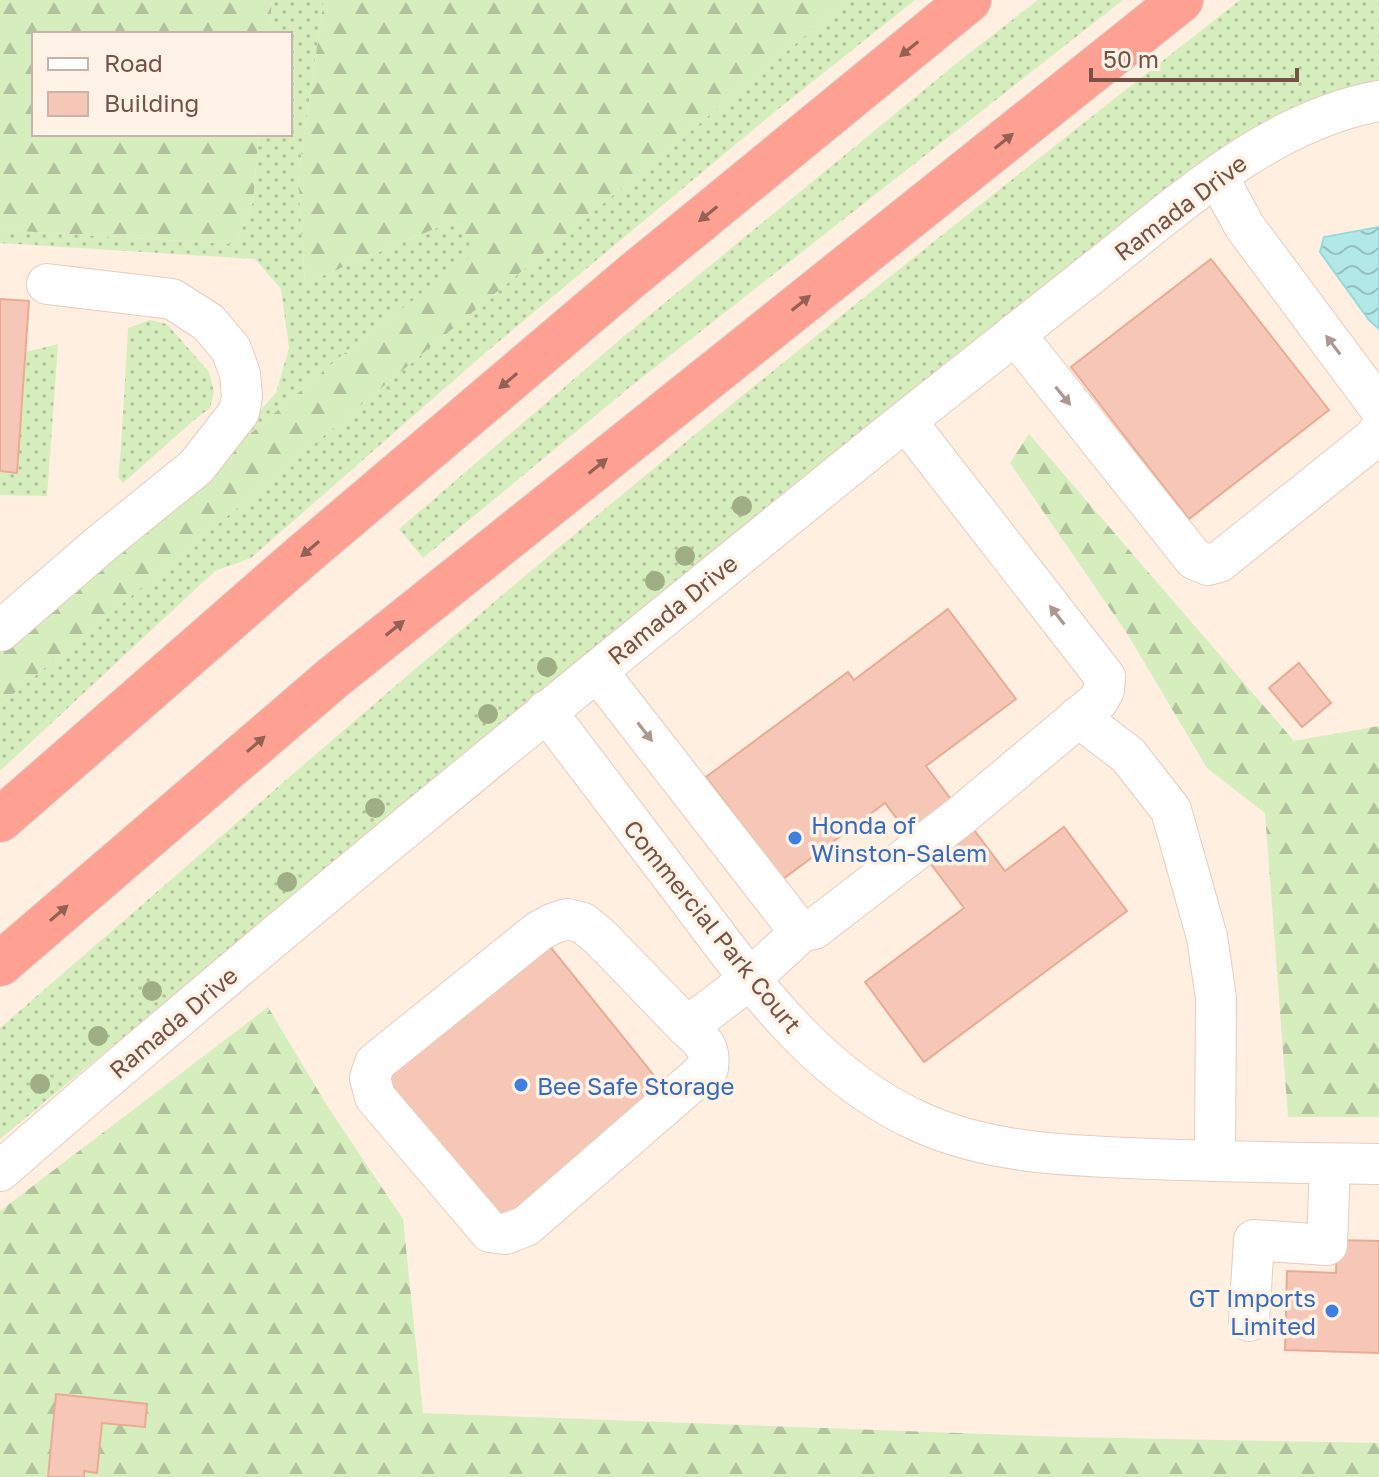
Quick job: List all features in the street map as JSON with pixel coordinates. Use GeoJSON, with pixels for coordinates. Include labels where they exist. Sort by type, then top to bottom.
{"type":"FeatureCollection","features":[{"type":"Feature","properties":{"kind":"highway"},"geometry":{"type":"LineString","coordinates":[[0,820],[313,547],[632,276],[969,0]]}},
{"type":"Feature","properties":{"kind":"highway"},"geometry":{"type":"LineString","coordinates":[[0,964],[334,677],[1181,0]]}},
{"type":"Feature","properties":{"kind":"street","name":"Ramada Drive"},"geometry":{"type":"LineString","coordinates":[[0,1171],[146,1043],[546,711],[1015,334],[1219,175],[1280,136],[1324,116],[1379,101]]}},
{"type":"Feature","properties":{"kind":"street"},"geometry":{"type":"LineString","coordinates":[[1219,175],[1245,227],[1379,407]]}},
{"type":"Feature","properties":{"kind":"street"},"geometry":{"type":"LineString","coordinates":[[0,631],[196,467],[239,412],[242,397],[240,374],[231,349],[208,322],[172,299],[47,284]]}},
{"type":"Feature","properties":{"kind":"street"},"geometry":{"type":"LineString","coordinates":[[1015,334],[1194,559],[1208,565],[1219,562],[1379,431]]}},
{"type":"Feature","properties":{"kind":"street"},"geometry":{"type":"LineString","coordinates":[[597,671],[797,927],[814,929],[963,814],[1098,701],[1104,690],[1105,677],[906,421]]}},
{"type":"Feature","properties":{"kind":"street","name":"Commercial Park Court"},"geometry":{"type":"LineString","coordinates":[[546,711],[750,979],[793,1029],[839,1073],[880,1102],[924,1125],[973,1140],[1022,1150],[1098,1157],[1379,1164]]}},
{"type":"Feature","properties":{"kind":"street"},"geometry":{"type":"LineString","coordinates":[[1078,717],[1128,755],[1171,810],[1207,937],[1216,998],[1215,1161]]}},
{"type":"Feature","properties":{"kind":"street"},"geometry":{"type":"LineString","coordinates":[[567,919],[583,923],[600,937],[687,1027],[706,1045],[710,1056],[708,1068],[526,1226],[505,1234],[490,1232],[375,1097],[370,1078],[375,1063],[539,931],[567,919]]}},
{"type":"Feature","properties":{"kind":"street"},"geometry":{"type":"LineString","coordinates":[[687,1027],[750,979],[797,927]]}},
{"type":"Feature","properties":{"kind":"street"},"geometry":{"type":"LineString","coordinates":[[1249,1321],[1254,1240],[1327,1245],[1330,1164]]}},
{"type":"Feature","properties":{"kind":"green space"},"geometry":{"type":"Polygon","coordinates":[[[0,0],[272,0],[269,32],[32,32],[32,136],[259,136],[253,202],[235,244],[0,230],[0,0]]]}},
{"type":"Feature","properties":{"kind":"green space"},"geometry":{"type":"Polygon","coordinates":[[[272,0],[324,0],[298,176],[305,283],[458,219],[475,254],[353,346],[201,476],[276,393],[289,348],[281,289],[255,259],[0,243],[0,230],[235,244],[253,202],[259,136],[292,136],[292,32],[269,32],[272,0]]]}},
{"type":"Feature","properties":{"kind":"green space"},"geometry":{"type":"Polygon","coordinates":[[[324,0],[848,0],[0,705],[0,647],[353,346],[474,254],[458,219],[305,283],[298,176],[324,0]]]}},
{"type":"Feature","properties":{"kind":"green space"},"geometry":{"type":"Polygon","coordinates":[[[848,0],[915,0],[772,114],[485,353],[251,558],[215,571],[0,771],[0,705],[848,0]]]}},
{"type":"Feature","properties":{"kind":"green space"},"geometry":{"type":"Polygon","coordinates":[[[1038,0],[1123,0],[630,387],[423,558],[399,529],[623,337],[1038,0]]]}},
{"type":"Feature","properties":{"kind":"green space"},"geometry":{"type":"Polygon","coordinates":[[[1240,0],[1379,0],[1379,83],[1357,86],[421,791],[0,1139],[0,1028],[406,677],[652,470],[1240,0]]]}},
{"type":"Feature","properties":{"kind":"green space"},"geometry":{"type":"Polygon","coordinates":[[[150,320],[167,324],[209,372],[214,392],[210,408],[123,483],[118,477],[128,328],[150,320]]]}},
{"type":"Feature","properties":{"kind":"green space"},"geometry":{"type":"Polygon","coordinates":[[[58,344],[47,496],[0,495],[0,471],[17,472],[26,352],[58,344]]]}},
{"type":"Feature","properties":{"kind":"green space"},"geometry":{"type":"Polygon","coordinates":[[[1029,434],[1294,741],[1379,726],[1379,1117],[1288,1117],[1265,813],[1207,768],[1128,635],[1010,463],[1029,434]]]}},
{"type":"Feature","properties":{"kind":"green space"},"geometry":{"type":"Polygon","coordinates":[[[268,1007],[326,1104],[403,1219],[423,1413],[1066,1437],[1379,1443],[1379,1477],[0,1477],[0,1211],[268,1007]]]}},
{"type":"Feature","properties":{"kind":"water"},"geometry":{"type":"Polygon","coordinates":[[[1379,227],[1379,329],[1369,320],[1320,252],[1324,237],[1379,227]]]}},
{"type":"Feature","properties":{"kind":"building"},"geometry":{"type":"Polygon","coordinates":[[[1211,259],[1329,410],[1189,519],[1071,367],[1211,259]]]}},
{"type":"Feature","properties":{"kind":"building"},"geometry":{"type":"Polygon","coordinates":[[[0,299],[29,301],[17,473],[0,471],[0,299]]]}},
{"type":"Feature","properties":{"kind":"building","name":"Honda of Winston-Salem"},"geometry":{"type":"Polygon","coordinates":[[[948,609],[1016,699],[926,766],[1005,871],[1064,827],[1127,911],[924,1062],[865,982],[964,908],[885,803],[783,879],[706,777],[848,672],[854,680],[948,609]]]}},
{"type":"Feature","properties":{"kind":"building"},"geometry":{"type":"Polygon","coordinates":[[[1299,663],[1331,703],[1302,727],[1269,688],[1299,663]]]}},
{"type":"Feature","properties":{"kind":"building","name":"Bee Safe Storage"},"geometry":{"type":"Polygon","coordinates":[[[548,944],[665,1089],[495,1226],[377,1081],[548,944]]]}},
{"type":"Feature","properties":{"kind":"building","name":"GT Imports Limited"},"geometry":{"type":"Polygon","coordinates":[[[1337,1240],[1379,1241],[1379,1353],[1285,1350],[1287,1271],[1336,1273],[1337,1240]]]}},
{"type":"Feature","properties":{"kind":"building"},"geometry":{"type":"Polygon","coordinates":[[[56,1394],[147,1404],[145,1427],[102,1423],[97,1473],[84,1471],[84,1477],[48,1477],[56,1394]]]}},
{"type":"Feature","properties":{"kind":"place","name":"Honda of Winston-Salem"},"geometry":{"type":"Point","coordinates":[795,838]}},
{"type":"Feature","properties":{"kind":"place","name":"Bee Safe Storage"},"geometry":{"type":"Point","coordinates":[521,1085]}},
{"type":"Feature","properties":{"kind":"place","name":"GT Imports Limited"},"geometry":{"type":"Point","coordinates":[1332,1311]}}]}
